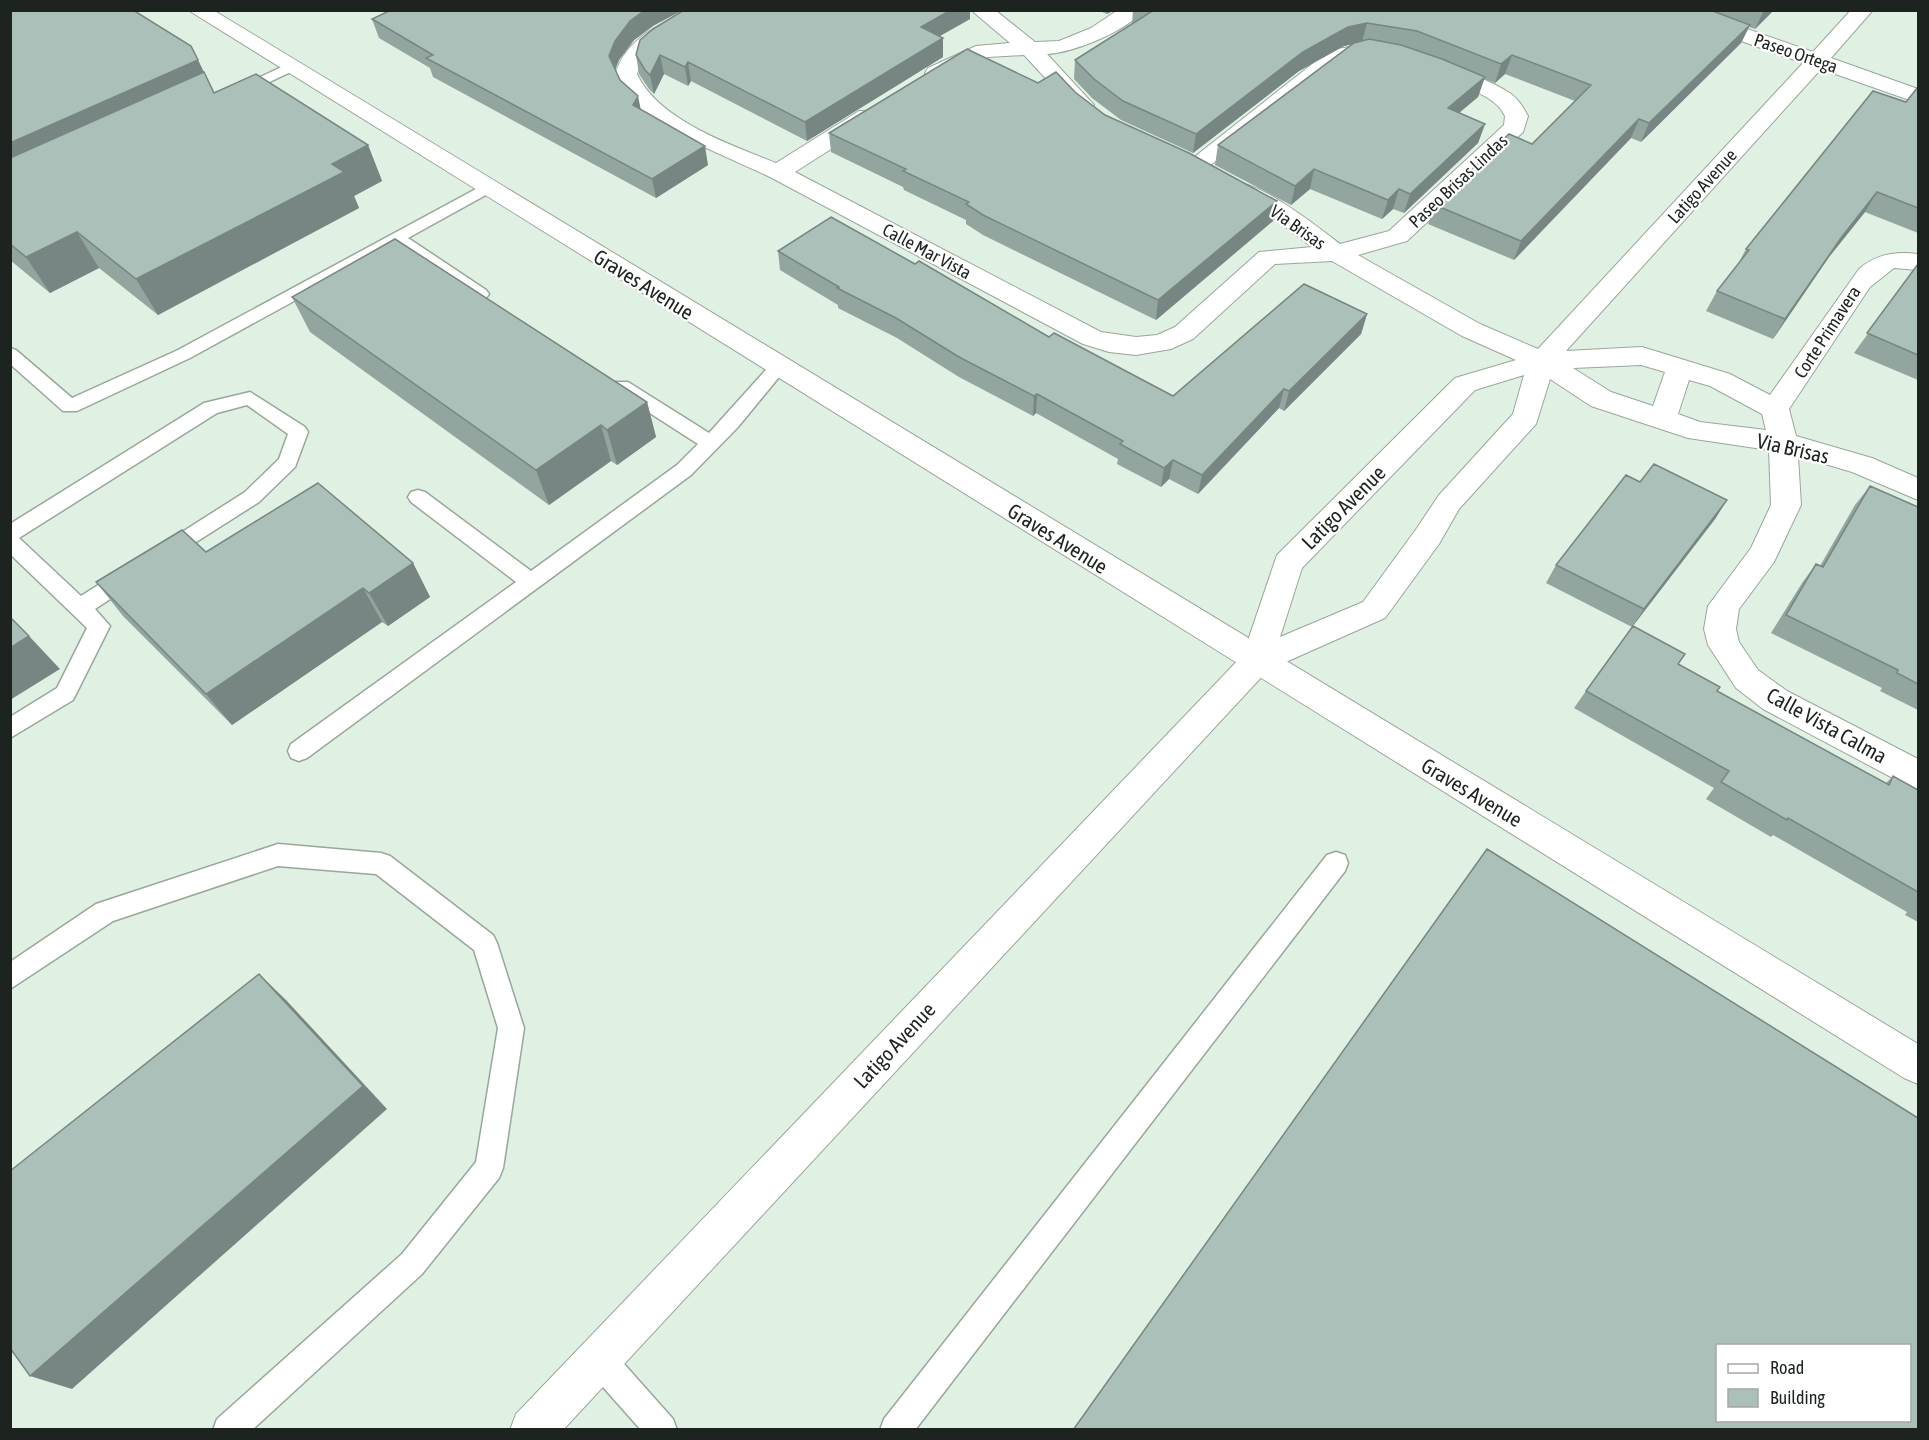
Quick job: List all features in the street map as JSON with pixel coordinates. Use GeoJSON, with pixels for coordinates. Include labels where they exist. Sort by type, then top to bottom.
{"type":"FeatureCollection","features":[{"type":"Feature","properties":{"kind":"street","name":"Graves Avenue"},"geometry":{"type":"LineString","coordinates":[[198,10],[1918,1065]]}},
{"type":"Feature","properties":{"kind":"street","name":"Calle Mar Vista"},"geometry":{"type":"LineString","coordinates":[[706,10],[646,43],[630,57],[625,69],[625,81],[633,95],[652,111],[728,151],[778,172],[1092,338],[1109,344],[1145,345],[1162,342],[1184,333],[1268,257],[1336,253]]}},
{"type":"Feature","properties":{"kind":"street"},"geometry":{"type":"LineString","coordinates":[[981,10],[1028,47],[1083,105],[1098,116]]}},
{"type":"Feature","properties":{"kind":"street"},"geometry":{"type":"LineString","coordinates":[[914,86],[949,65],[984,51],[1062,47],[1098,32],[1133,10]]}},
{"type":"Feature","properties":{"kind":"street","name":"Paseo Ortega"},"geometry":{"type":"LineString","coordinates":[[1672,10],[1918,96]]}},
{"type":"Feature","properties":{"kind":"street","name":"Latigo Avenue"},"geometry":{"type":"LineString","coordinates":[[532,1430],[1257,661],[1374,610],[1428,536],[1449,502],[1526,417],[1542,361],[1863,10]]}},
{"type":"Feature","properties":{"kind":"street","name":"Via Brisas"},"geometry":{"type":"LineString","coordinates":[[1393,54],[1357,50],[1338,55],[1185,162],[1284,214],[1336,253],[1471,330],[1542,361],[1600,399],[1698,431],[1783,442],[1862,465],[1918,490]]}},
{"type":"Feature","properties":{"kind":"street","name":"Paseo Brisas Lindas"},"geometry":{"type":"LineString","coordinates":[[1336,253],[1398,236],[1515,128],[1518,120],[1516,111],[1504,99],[1425,66]]}},
{"type":"Feature","properties":{"kind":"street"},"geometry":{"type":"LineString","coordinates":[[778,172],[885,104]]}},
{"type":"Feature","properties":{"kind":"street","name":"Corte Primavera"},"geometry":{"type":"LineString","coordinates":[[1775,409],[1861,281],[1876,264],[1889,261],[1918,262]]}},
{"type":"Feature","properties":{"kind":"street","name":"Via Brisas"},"geometry":{"type":"LineString","coordinates":[[1542,361],[1642,356],[1720,380],[1775,409]]}},
{"type":"Feature","properties":{"kind":"street","name":"Latigo Avenue"},"geometry":{"type":"LineString","coordinates":[[1257,661],[1288,563],[1465,384],[1542,361]]}},
{"type":"Feature","properties":{"kind":"street"},"geometry":{"type":"LineString","coordinates":[[1662,419],[1680,368]]}},
{"type":"Feature","properties":{"kind":"street"},"geometry":{"type":"LineString","coordinates":[[1775,409],[1783,442]]}},
{"type":"Feature","properties":{"kind":"street","name":"Calle Vista Calma"},"geometry":{"type":"LineString","coordinates":[[1783,442],[1786,505],[1763,554],[1724,606],[1720,629],[1724,645],[1747,679],[1775,700],[1918,775]]}},
{"type":"Feature","properties":{"kind":"lane"},"geometry":{"type":"LineString","coordinates":[[227,96],[290,67]]}},
{"type":"Feature","properties":{"kind":"lane"},"geometry":{"type":"LineString","coordinates":[[10,354],[70,406],[184,354],[487,188]]}},
{"type":"Feature","properties":{"kind":"lane"},"geometry":{"type":"LineString","coordinates":[[397,238],[492,303]]}},
{"type":"Feature","properties":{"kind":"lane"},"geometry":{"type":"LineString","coordinates":[[299,752],[684,470],[778,367]]}},
{"type":"Feature","properties":{"kind":"lane"},"geometry":{"type":"LineString","coordinates":[[609,378],[711,443]]}},
{"type":"Feature","properties":{"kind":"lane"},"geometry":{"type":"LineString","coordinates":[[10,534],[211,408],[250,398],[298,432],[288,462],[252,497],[80,608]]}},
{"type":"Feature","properties":{"kind":"lane"},"geometry":{"type":"LineString","coordinates":[[418,496],[531,582]]}},
{"type":"Feature","properties":{"kind":"lane"},"geometry":{"type":"LineString","coordinates":[[10,541],[99,626],[65,694],[10,729]]}},
{"type":"Feature","properties":{"kind":"lane"},"geometry":{"type":"LineString","coordinates":[[10,977],[105,912],[278,855],[381,864],[484,943],[511,1028],[489,1168],[412,1264],[228,1430]]}},
{"type":"Feature","properties":{"kind":"lane"},"geometry":{"type":"LineString","coordinates":[[895,1430],[1336,863]]}},
{"type":"Feature","properties":{"kind":"lane"},"geometry":{"type":"LineString","coordinates":[[598,1358],[662,1430]]}},
{"type":"Feature","properties":{"kind":"building"},"geometry":{"type":"Polygon","coordinates":[[[10,10],[133,10],[191,46],[198,60],[10,143],[10,10]]]}},
{"type":"Feature","properties":{"kind":"building"},"geometry":{"type":"Polygon","coordinates":[[[391,10],[645,10],[630,21],[615,41],[609,56],[620,80],[638,96],[633,105],[705,146],[652,179],[426,58],[433,55],[372,19],[391,10]]]}},
{"type":"Feature","properties":{"kind":"building"},"geometry":{"type":"Polygon","coordinates":[[[684,10],[951,10],[921,27],[943,38],[805,122],[688,62],[685,67],[660,55],[650,75],[636,55],[640,40],[684,10]]]}},
{"type":"Feature","properties":{"kind":"building"},"geometry":{"type":"Polygon","coordinates":[[[1146,10],[1710,10],[1750,25],[1649,123],[1639,119],[1521,241],[1435,205],[1509,134],[1532,144],[1591,85],[1512,55],[1501,64],[1417,31],[1367,23],[1348,27],[1303,52],[1196,134],[1123,101],[1094,79],[1075,60],[1151,12],[1146,10]]]}},
{"type":"Feature","properties":{"kind":"building"},"geometry":{"type":"Polygon","coordinates":[[[1369,39],[1401,45],[1485,77],[1448,108],[1485,124],[1410,194],[1399,189],[1388,200],[1314,169],[1295,186],[1218,145],[1354,43],[1369,39]]]}},
{"type":"Feature","properties":{"kind":"building"},"geometry":{"type":"Polygon","coordinates":[[[967,49],[1038,83],[1056,72],[1075,92],[1105,115],[1189,153],[1277,201],[1158,300],[983,215],[966,204],[969,202],[829,133],[967,49]]]}},
{"type":"Feature","properties":{"kind":"building"},"geometry":{"type":"Polygon","coordinates":[[[204,72],[214,93],[256,74],[368,145],[332,164],[344,172],[136,279],[77,232],[26,257],[10,244],[10,158],[204,72]]]}},
{"type":"Feature","properties":{"kind":"building"},"geometry":{"type":"Polygon","coordinates":[[[1918,87],[1918,208],[1877,192],[1841,238],[1785,319],[1717,291],[1749,250],[1746,249],[1873,91],[1906,102],[1918,87]]]}},
{"type":"Feature","properties":{"kind":"building"},"geometry":{"type":"Polygon","coordinates":[[[831,217],[915,264],[919,261],[1049,337],[1054,333],[1173,396],[1304,284],[1367,314],[1289,391],[1284,389],[1202,475],[1173,460],[1164,468],[1120,444],[1123,441],[1037,394],[1034,396],[959,357],[896,318],[837,288],[839,287],[778,251],[831,217]]]}},
{"type":"Feature","properties":{"kind":"building"},"geometry":{"type":"Polygon","coordinates":[[[395,239],[647,402],[607,430],[601,425],[536,470],[292,297],[395,239]]]}},
{"type":"Feature","properties":{"kind":"building"},"geometry":{"type":"Polygon","coordinates":[[[1918,264],[1918,355],[1867,333],[1918,264]]]}},
{"type":"Feature","properties":{"kind":"building"},"geometry":{"type":"Polygon","coordinates":[[[1654,464],[1727,500],[1644,609],[1556,565],[1626,475],[1640,482],[1654,464]]]}},
{"type":"Feature","properties":{"kind":"building"},"geometry":{"type":"Polygon","coordinates":[[[318,483],[413,563],[369,593],[363,588],[206,694],[96,582],[182,530],[206,552],[318,483]]]}},
{"type":"Feature","properties":{"kind":"building"},"geometry":{"type":"Polygon","coordinates":[[[1870,486],[1918,507],[1918,684],[1897,673],[1898,670],[1786,615],[1816,564],[1823,567],[1870,486]]]}},
{"type":"Feature","properties":{"kind":"building"},"geometry":{"type":"Polygon","coordinates":[[[10,617],[29,636],[10,648],[10,617]]]}},
{"type":"Feature","properties":{"kind":"building"},"geometry":{"type":"Polygon","coordinates":[[[1633,626],[1685,654],[1678,664],[1720,687],[1717,691],[1889,785],[1893,776],[1918,790],[1918,892],[1721,782],[1729,771],[1586,691],[1633,626]]]}},
{"type":"Feature","properties":{"kind":"building"},"geometry":{"type":"Polygon","coordinates":[[[1487,849],[1918,1118],[1918,1430],[1073,1430],[1487,849]]]}},
{"type":"Feature","properties":{"kind":"building"},"geometry":{"type":"Polygon","coordinates":[[[259,974],[363,1086],[30,1376],[10,1348],[10,1171],[259,974]]]}}]}
